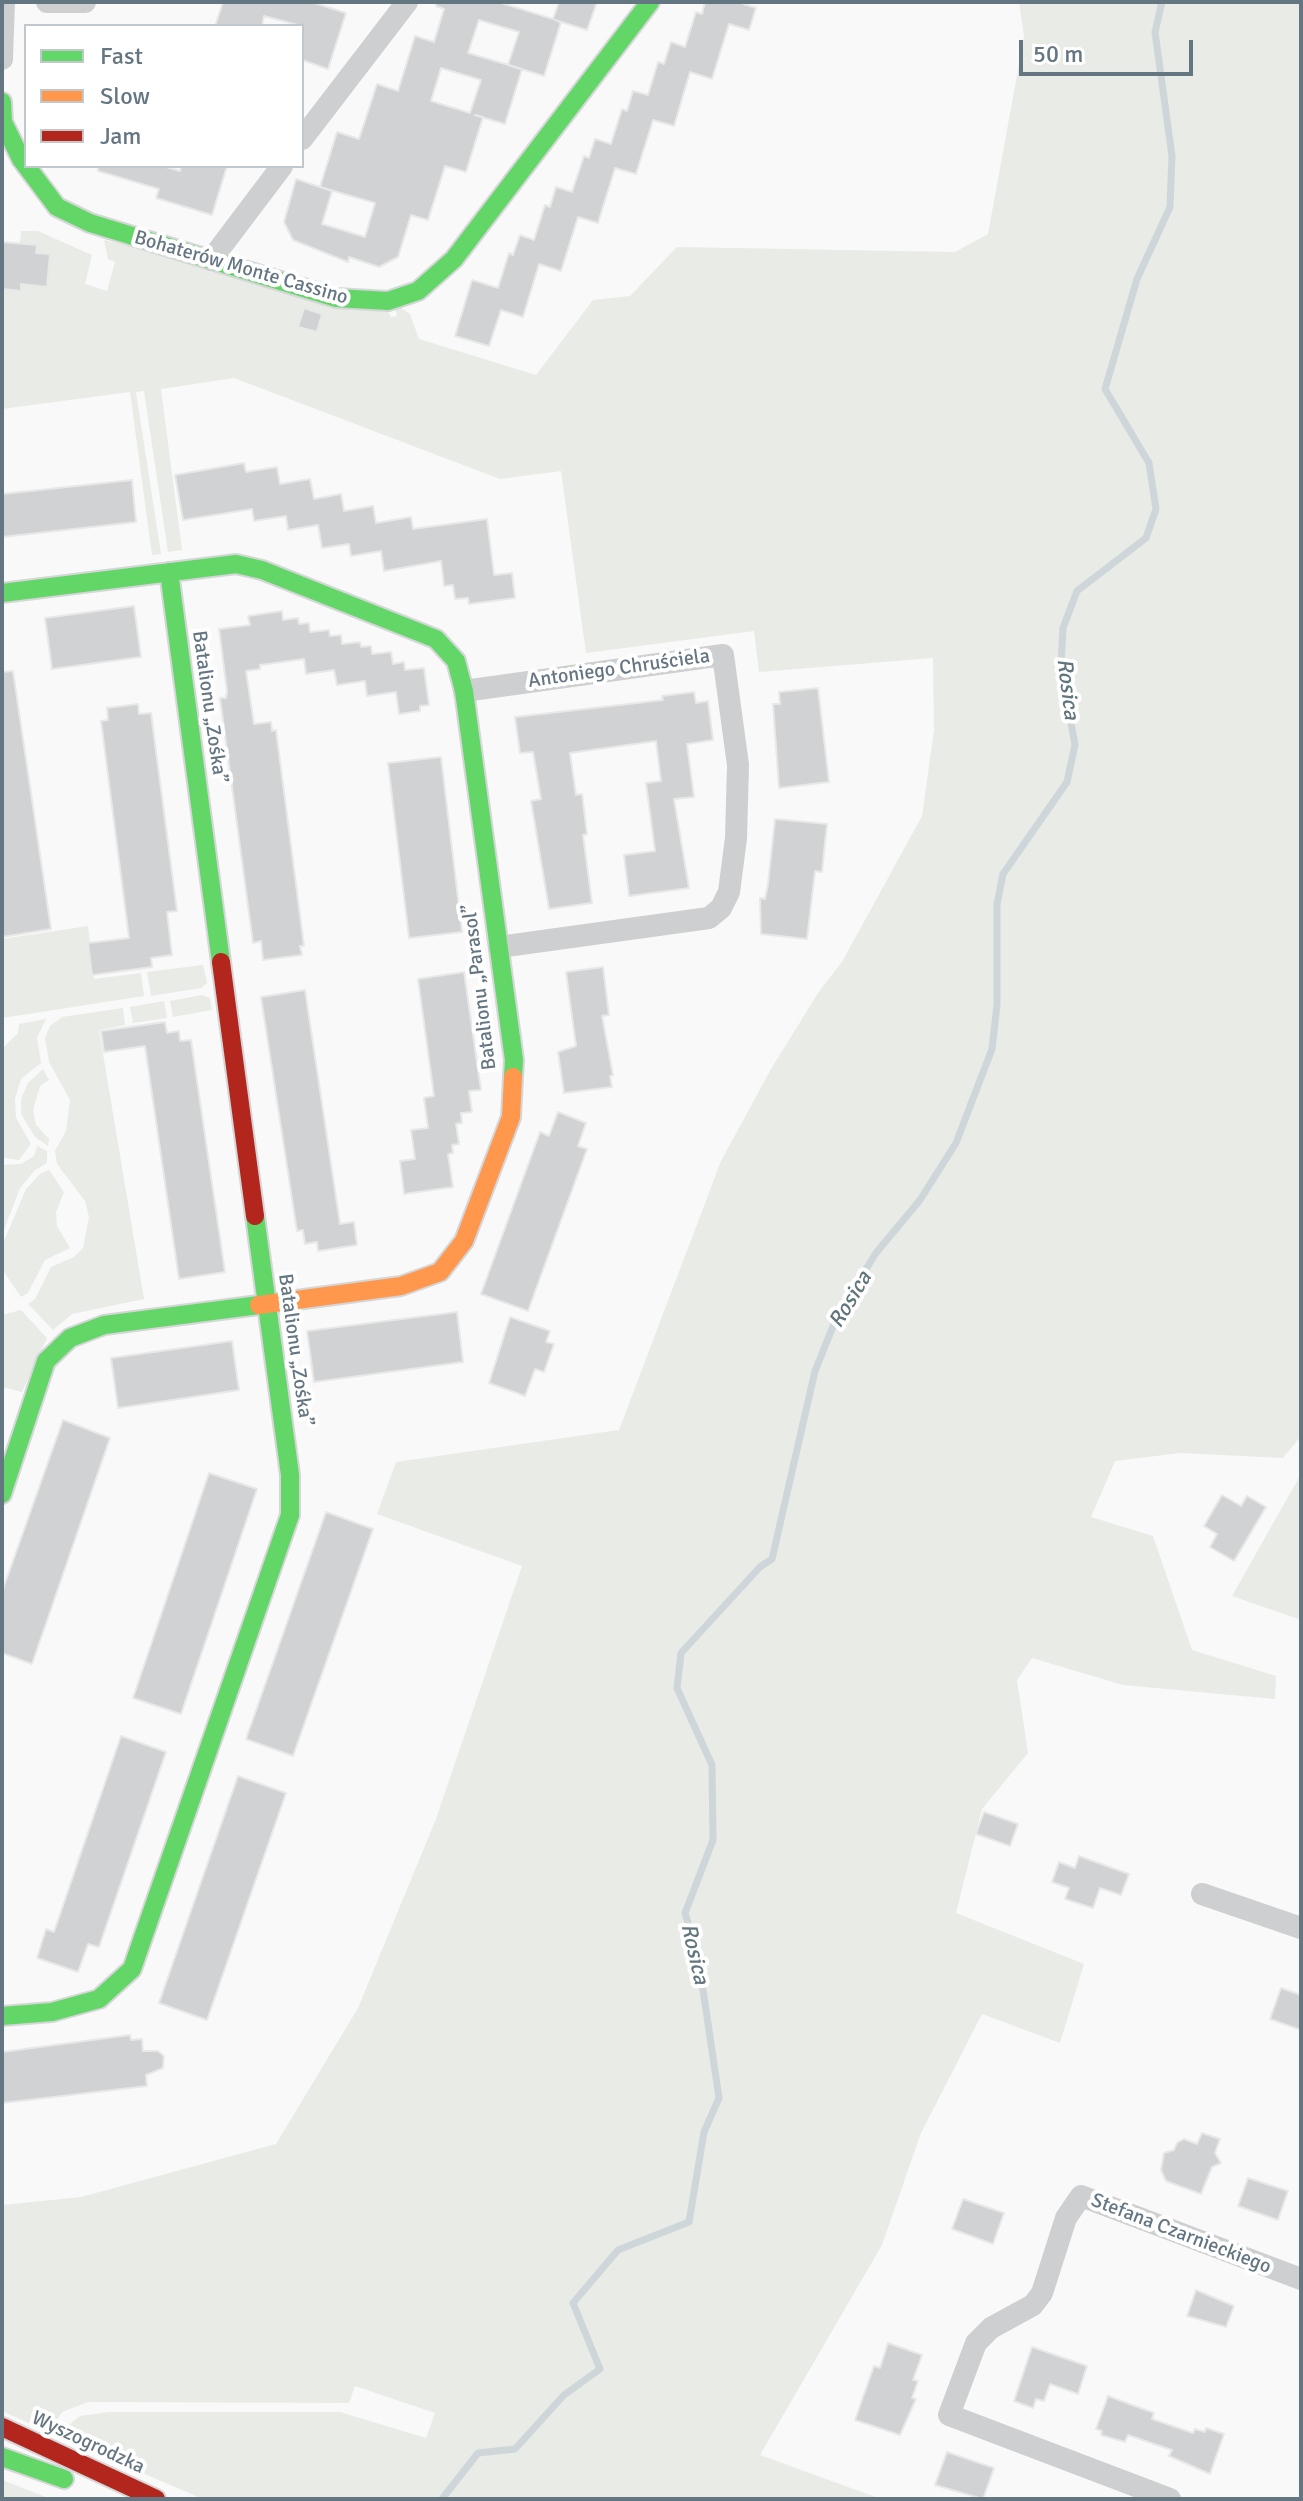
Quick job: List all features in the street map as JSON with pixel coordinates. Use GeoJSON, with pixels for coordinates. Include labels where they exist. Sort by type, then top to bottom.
{"type":"FeatureCollection","features":[{"type":"Feature","properties":{"kind":"street"},"geometry":{"type":"LineString","coordinates":[[2,59],[4,2]]}},
{"type":"Feature","properties":{"kind":"street"},"geometry":{"type":"LineString","coordinates":[[47,2],[85,2]]}},
{"type":"Feature","properties":{"kind":"street"},"geometry":{"type":"LineString","coordinates":[[304,136],[407,2]]}},
{"type":"Feature","properties":{"kind":"street","name":"Bohaterów Monte Cassino"},"geometry":{"type":"LineString","coordinates":[[28,168],[57,207],[90,223],[344,300],[388,301],[418,291],[454,259],[650,2]]}},
{"type":"Feature","properties":{"kind":"street","name":"Bohaterów Monte Cassino"},"geometry":{"type":"LineString","coordinates":[[2,102],[3,122],[24,163]]}},
{"type":"Feature","properties":{"kind":"street"},"geometry":{"type":"LineString","coordinates":[[211,260],[280,168]]}},
{"type":"Feature","properties":{"kind":"street","name":"Batalionu „Parasol”"},"geometry":{"type":"LineString","coordinates":[[2,593],[223,565],[249,566],[425,632],[451,653],[464,691],[514,1060],[511,1117],[464,1241],[440,1272],[401,1286],[104,1325],[70,1338],[46,1361],[2,1494]]}},
{"type":"Feature","properties":{"kind":"street","name":"Batalionu „Zośka”"},"geometry":{"type":"LineString","coordinates":[[2,2016],[52,2012],[99,1999],[132,1969],[290,1515],[290,1475],[169,572]]}},
{"type":"Feature","properties":{"kind":"street","name":"Antoniego Chruściela"},"geometry":{"type":"LineString","coordinates":[[464,691],[723,655],[738,765],[736,838],[729,892],[721,908],[709,918],[499,947]]}},
{"type":"Feature","properties":{"kind":"street"},"geometry":{"type":"LineString","coordinates":[[1202,1894],[1301,1928]]}},
{"type":"Feature","properties":{"kind":"street","name":"Stefana Czarnieckiego"},"geometry":{"type":"LineString","coordinates":[[1170,2499],[949,2415],[976,2343],[991,2328],[1033,2305],[1042,2293],[1066,2218],[1081,2196],[1301,2279]]}},
{"type":"Feature","properties":{"kind":"street","name":"Wyszogrodzka"},"geometry":{"type":"LineString","coordinates":[[2,2427],[156,2499]]}},
{"type":"Feature","properties":{"kind":"street","name":"Wyszogrodzka"},"geometry":{"type":"LineString","coordinates":[[2,2457],[123,2499]]}},
{"type":"Feature","properties":{"kind":"shaded area"},"geometry":{"type":"Polygon","coordinates":[[[1019,2],[1301,2],[1301,1436],[1283,1458],[1180,1453],[1115,1461],[1091,1517],[1153,1536],[1192,1650],[1276,1676],[1275,1699],[1123,1685],[1032,1658],[1017,1680],[1028,1753],[982,1809],[956,1913],[1084,1964],[1060,2043],[982,2014],[921,2133],[882,2245],[760,2455],[881,2499],[203,2499],[63,2439],[70,2424],[80,2416],[109,2412],[340,2412],[426,2438],[435,2413],[355,2386],[349,2403],[88,2402],[62,2412],[49,2432],[2,2411],[2,2205],[81,2197],[276,2144],[358,2008],[436,1819],[522,1566],[377,1514],[396,1462],[619,1430],[721,1161],[771,1069],[820,990],[842,962],[922,816],[934,730],[933,658],[759,672],[754,631],[586,653],[561,471],[500,479],[234,378],[161,389],[182,550],[168,552],[144,391],[136,392],[161,554],[152,555],[130,392],[2,409],[2,289],[21,291],[21,284],[47,286],[50,254],[36,253],[37,245],[20,244],[21,231],[38,231],[92,255],[85,284],[107,291],[115,262],[108,259],[104,240],[387,309],[391,317],[397,316],[395,308],[399,307],[410,314],[419,339],[536,375],[593,300],[630,296],[677,247],[955,252],[988,234],[1024,37],[1019,2]]]}},
{"type":"Feature","properties":{"kind":"shaded area"},"geometry":{"type":"Polygon","coordinates":[[[88,926],[94,979],[141,973],[144,996],[2,1018],[2,939],[88,926]]]}},
{"type":"Feature","properties":{"kind":"shaded area"},"geometry":{"type":"Polygon","coordinates":[[[203,965],[207,983],[201,988],[151,996],[147,972],[203,965]]]}},
{"type":"Feature","properties":{"kind":"shaded area"},"geometry":{"type":"Polygon","coordinates":[[[202,995],[210,998],[212,1010],[173,1017],[170,1001],[202,995]]]}},
{"type":"Feature","properties":{"kind":"shaded area"},"geometry":{"type":"Polygon","coordinates":[[[164,1001],[167,1018],[133,1023],[130,1007],[164,1001]]]}},
{"type":"Feature","properties":{"kind":"shaded area"},"geometry":{"type":"Polygon","coordinates":[[[123,1008],[125,1025],[99,1030],[144,1299],[72,1314],[53,1330],[28,1304],[35,1299],[51,1267],[74,1257],[83,1248],[89,1217],[85,1201],[57,1164],[55,1151],[66,1131],[70,1100],[49,1062],[45,1038],[50,1026],[62,1017],[123,1008]]]}},
{"type":"Feature","properties":{"kind":"shaded area"},"geometry":{"type":"Polygon","coordinates":[[[46,1019],[37,1038],[41,1063],[21,1079],[15,1099],[16,1118],[31,1144],[19,1160],[5,1158],[2,1156],[2,1049],[18,1033],[19,1024],[46,1019]]]}},
{"type":"Feature","properties":{"kind":"shaded area"},"geometry":{"type":"Polygon","coordinates":[[[43,1069],[49,1080],[40,1086],[33,1110],[36,1125],[49,1139],[48,1146],[35,1137],[21,1114],[21,1099],[28,1083],[43,1069]]]}},
{"type":"Feature","properties":{"kind":"shaded area"},"geometry":{"type":"Polygon","coordinates":[[[37,1146],[47,1151],[47,1163],[35,1170],[20,1188],[2,1235],[2,1165],[21,1164],[34,1156],[37,1146]]]}},
{"type":"Feature","properties":{"kind":"shaded area"},"geometry":{"type":"Polygon","coordinates":[[[49,1170],[64,1192],[56,1212],[57,1226],[70,1248],[45,1260],[28,1293],[21,1297],[2,1269],[2,1246],[26,1189],[40,1174],[49,1170]]]}},
{"type":"Feature","properties":{"kind":"shaded area"},"geometry":{"type":"Polygon","coordinates":[[[21,1310],[47,1338],[22,1392],[2,1387],[2,1315],[21,1310]]]}},
{"type":"Feature","properties":{"kind":"shaded area"},"geometry":{"type":"Polygon","coordinates":[[[1301,1474],[1301,1620],[1232,1596],[1301,1474]]]}},
{"type":"Feature","properties":{"kind":"shaded area"},"geometry":{"type":"Polygon","coordinates":[[[2,2480],[10,2483],[51,2499],[2,2499],[2,2480]]]}},
{"type":"Feature","properties":{"kind":"building"},"geometry":{"type":"Polygon","coordinates":[[[223,2],[311,2],[346,13],[328,69],[304,61],[304,24],[264,16],[262,24],[216,24],[223,2]]]}},
{"type":"Feature","properties":{"kind":"building"},"geometry":{"type":"Polygon","coordinates":[[[436,2],[498,2],[553,19],[559,2],[597,2],[587,30],[555,20],[561,22],[544,76],[522,69],[505,124],[483,117],[466,172],[445,166],[428,220],[411,215],[398,257],[379,267],[349,257],[348,262],[293,240],[284,222],[296,179],[320,187],[337,132],[359,139],[377,84],[398,91],[415,36],[434,42],[444,9],[436,6],[436,2]],[[479,20],[468,53],[508,65],[519,32],[479,20]],[[441,68],[431,101],[470,113],[481,80],[441,68]],[[320,187],[332,191],[322,224],[365,237],[375,203],[320,187]]]}},
{"type":"Feature","properties":{"kind":"building"},"geometry":{"type":"Polygon","coordinates":[[[705,2],[738,2],[756,8],[749,30],[729,24],[712,79],[690,72],[674,126],[653,120],[636,174],[615,168],[598,223],[578,217],[561,271],[539,264],[523,317],[501,310],[489,346],[455,336],[472,280],[498,288],[509,253],[513,255],[520,235],[534,240],[545,205],[550,207],[556,187],[572,192],[584,156],[589,158],[595,139],[611,144],[622,109],[627,111],[633,91],[648,95],[658,62],[664,64],[671,42],[685,47],[696,12],[702,14],[705,2]]]}},
{"type":"Feature","properties":{"kind":"building"},"geometry":{"type":"Polygon","coordinates":[[[98,168],[170,168],[180,171],[181,168],[226,168],[212,215],[156,198],[159,189],[98,171],[98,168]]]}},
{"type":"Feature","properties":{"kind":"building"},"geometry":{"type":"Polygon","coordinates":[[[2,242],[37,245],[36,253],[50,254],[47,287],[21,284],[21,291],[2,289],[2,242]]]}},
{"type":"Feature","properties":{"kind":"building"},"geometry":{"type":"Polygon","coordinates":[[[304,308],[322,314],[317,332],[298,327],[304,308]]]}},
{"type":"Feature","properties":{"kind":"building"},"geometry":{"type":"Polygon","coordinates":[[[244,463],[246,472],[277,467],[280,484],[310,479],[314,499],[341,494],[344,511],[373,506],[376,523],[411,517],[413,529],[487,519],[494,575],[512,573],[515,598],[469,604],[468,598],[455,599],[453,585],[444,586],[441,561],[384,571],[381,551],[351,556],[349,544],[322,548],[318,525],[288,530],[286,516],[254,521],[252,509],[183,520],[175,475],[244,463]]]}},
{"type":"Feature","properties":{"kind":"building"},"geometry":{"type":"Polygon","coordinates":[[[132,480],[136,522],[2,537],[2,494],[132,480]]]}},
{"type":"Feature","properties":{"kind":"building"},"geometry":{"type":"Polygon","coordinates":[[[134,606],[141,657],[52,669],[45,618],[134,606]]]}},
{"type":"Feature","properties":{"kind":"building"},"geometry":{"type":"Polygon","coordinates":[[[282,611],[283,620],[298,618],[299,624],[309,623],[310,632],[329,630],[330,636],[341,635],[342,644],[360,642],[361,647],[371,646],[372,654],[391,652],[393,664],[404,662],[405,670],[424,668],[429,705],[420,706],[420,711],[399,714],[396,692],[367,696],[365,681],[337,685],[334,670],[306,674],[304,659],[260,665],[260,669],[246,671],[254,724],[271,722],[272,731],[276,730],[304,946],[300,946],[302,955],[263,960],[261,941],[253,943],[220,698],[226,698],[227,691],[219,629],[250,625],[248,616],[282,611]]]}},
{"type":"Feature","properties":{"kind":"building"},"geometry":{"type":"Polygon","coordinates":[[[13,671],[51,929],[2,937],[2,672],[13,671]]]}},
{"type":"Feature","properties":{"kind":"building"},"geometry":{"type":"Polygon","coordinates":[[[818,688],[829,782],[779,788],[773,704],[780,704],[779,692],[818,688]]]}},
{"type":"Feature","properties":{"kind":"building"},"geometry":{"type":"Polygon","coordinates":[[[694,692],[696,703],[708,701],[713,740],[687,744],[694,797],[674,799],[689,888],[629,896],[624,855],[655,851],[646,783],[661,781],[656,741],[570,753],[576,795],[582,794],[587,834],[583,835],[592,903],[549,909],[531,801],[541,799],[533,752],[520,753],[515,717],[663,700],[662,696],[694,692]]]}},
{"type":"Feature","properties":{"kind":"building"},"geometry":{"type":"Polygon","coordinates":[[[138,704],[139,714],[151,713],[177,911],[167,912],[172,955],[151,958],[152,967],[92,975],[88,943],[129,938],[101,721],[108,720],[107,708],[138,704]]]}},
{"type":"Feature","properties":{"kind":"building"},"geometry":{"type":"Polygon","coordinates":[[[441,757],[462,932],[409,938],[388,763],[441,757]]]}},
{"type":"Feature","properties":{"kind":"building"},"geometry":{"type":"Polygon","coordinates":[[[775,819],[827,824],[822,872],[815,871],[807,939],[761,934],[760,898],[765,899],[768,884],[775,819]]]}},
{"type":"Feature","properties":{"kind":"building"},"geometry":{"type":"Polygon","coordinates":[[[603,967],[609,1015],[602,1016],[613,1075],[610,1076],[612,1087],[564,1093],[558,1052],[576,1046],[566,972],[603,967]]]}},
{"type":"Feature","properties":{"kind":"building"},"geometry":{"type":"Polygon","coordinates":[[[464,972],[481,1090],[469,1091],[472,1112],[461,1113],[462,1123],[456,1124],[459,1144],[452,1145],[453,1153],[448,1154],[453,1187],[404,1194],[400,1161],[415,1159],[411,1130],[428,1128],[424,1098],[434,1096],[418,979],[464,972]]]}},
{"type":"Feature","properties":{"kind":"building"},"geometry":{"type":"Polygon","coordinates":[[[305,990],[340,1224],[354,1222],[357,1245],[318,1251],[317,1242],[305,1244],[303,1230],[297,1231],[261,997],[305,990]]]}},
{"type":"Feature","properties":{"kind":"building"},"geometry":{"type":"Polygon","coordinates":[[[165,1022],[167,1033],[179,1031],[180,1041],[191,1040],[225,1272],[179,1279],[145,1046],[104,1052],[101,1031],[165,1022]]]}},
{"type":"Feature","properties":{"kind":"building"},"geometry":{"type":"Polygon","coordinates":[[[558,1112],[586,1123],[578,1146],[587,1149],[528,1311],[481,1294],[540,1132],[549,1136],[558,1112]]]}},
{"type":"Feature","properties":{"kind":"building"},"geometry":{"type":"Polygon","coordinates":[[[457,1312],[463,1362],[314,1382],[307,1331],[457,1312]]]}},
{"type":"Feature","properties":{"kind":"building"},"geometry":{"type":"Polygon","coordinates":[[[510,1317],[550,1331],[546,1342],[554,1344],[544,1372],[535,1369],[525,1396],[489,1383],[510,1317]]]}},
{"type":"Feature","properties":{"kind":"building"},"geometry":{"type":"Polygon","coordinates":[[[232,1341],[239,1390],[118,1408],[111,1358],[232,1341]]]}},
{"type":"Feature","properties":{"kind":"building"},"geometry":{"type":"Polygon","coordinates":[[[63,1420],[110,1438],[32,1664],[2,1653],[2,1592],[63,1420]]]}},
{"type":"Feature","properties":{"kind":"building"},"geometry":{"type":"Polygon","coordinates":[[[209,1473],[257,1489],[181,1714],[133,1698],[209,1473]]]}},
{"type":"Feature","properties":{"kind":"building"},"geometry":{"type":"Polygon","coordinates":[[[1222,1495],[1241,1506],[1247,1496],[1266,1507],[1234,1561],[1210,1547],[1217,1534],[1204,1526],[1222,1495]]]}},
{"type":"Feature","properties":{"kind":"building"},"geometry":{"type":"Polygon","coordinates":[[[326,1512],[373,1529],[293,1756],[246,1739],[326,1512]]]}},
{"type":"Feature","properties":{"kind":"building"},"geometry":{"type":"Polygon","coordinates":[[[121,1736],[166,1752],[99,1947],[88,1944],[78,1972],[37,1958],[46,1929],[54,1932],[121,1736]]]}},
{"type":"Feature","properties":{"kind":"building"},"geometry":{"type":"Polygon","coordinates":[[[238,1776],[286,1793],[207,2020],[159,2003],[238,1776]]]}},
{"type":"Feature","properties":{"kind":"building"},"geometry":{"type":"Polygon","coordinates":[[[984,1812],[1018,1824],[1010,1846],[976,1834],[984,1812]]]}},
{"type":"Feature","properties":{"kind":"building"},"geometry":{"type":"Polygon","coordinates":[[[1079,1856],[1129,1874],[1121,1895],[1100,1888],[1093,1908],[1065,1899],[1069,1888],[1052,1882],[1059,1862],[1075,1868],[1079,1856]]]}},
{"type":"Feature","properties":{"kind":"building"},"geometry":{"type":"Polygon","coordinates":[[[1281,1988],[1301,1995],[1301,2030],[1270,2019],[1281,1988]]]}},
{"type":"Feature","properties":{"kind":"building"},"geometry":{"type":"Polygon","coordinates":[[[130,2035],[131,2040],[142,2039],[143,2051],[158,2051],[164,2056],[163,2068],[146,2075],[147,2086],[2,2103],[2,2052],[130,2035]]]}},
{"type":"Feature","properties":{"kind":"building"},"geometry":{"type":"Polygon","coordinates":[[[1202,2133],[1220,2139],[1215,2153],[1221,2163],[1212,2167],[1201,2194],[1166,2181],[1161,2170],[1164,2153],[1174,2150],[1177,2143],[1184,2139],[1197,2144],[1202,2133]]]}},
{"type":"Feature","properties":{"kind":"building"},"geometry":{"type":"Polygon","coordinates":[[[1248,2178],[1288,2191],[1278,2220],[1238,2206],[1248,2178]]]}},
{"type":"Feature","properties":{"kind":"building"},"geometry":{"type":"Polygon","coordinates":[[[963,2199],[1004,2213],[993,2244],[952,2229],[963,2199]]]}},
{"type":"Feature","properties":{"kind":"building"},"geometry":{"type":"Polygon","coordinates":[[[1196,2290],[1234,2306],[1226,2327],[1187,2316],[1196,2290]]]}},
{"type":"Feature","properties":{"kind":"building"},"geometry":{"type":"Polygon","coordinates":[[[888,2343],[922,2355],[913,2380],[918,2381],[912,2398],[916,2399],[900,2435],[855,2420],[874,2366],[880,2368],[888,2343]]]}},
{"type":"Feature","properties":{"kind":"building"},"geometry":{"type":"Polygon","coordinates":[[[1032,2347],[1087,2366],[1078,2394],[1050,2384],[1044,2401],[1036,2399],[1033,2408],[1014,2401],[1032,2347]]]}},
{"type":"Feature","properties":{"kind":"building"},"geometry":{"type":"Polygon","coordinates":[[[1108,2396],[1154,2413],[1152,2419],[1193,2433],[1195,2429],[1205,2432],[1206,2428],[1224,2434],[1210,2474],[1169,2456],[1172,2450],[1128,2435],[1125,2442],[1101,2435],[1102,2431],[1096,2429],[1108,2396]]]}},
{"type":"Feature","properties":{"kind":"building"},"geometry":{"type":"Polygon","coordinates":[[[947,2452],[994,2468],[983,2499],[935,2485],[947,2452]]]}},
{"type":"Feature","properties":{"kind":"waterway","name":"Rosica"},"geometry":{"type":"LineString","coordinates":[[442,2499],[478,2453],[515,2449],[564,2395],[600,2369],[573,2303],[618,2250],[689,2222],[704,2132],[719,2098],[698,1956],[685,1913],[713,1840],[712,1765],[677,1688],[681,1653],[760,1567],[772,1559],[815,1371],[838,1314],[876,1253],[920,1200],[956,1143],[992,1049],[997,1005],[997,904],[1003,874],[1067,782],[1075,745],[1061,666],[1063,628],[1077,591],[1146,538],[1156,509],[1149,463],[1105,389],[1137,279],[1170,207],[1172,156],[1155,32],[1162,2]]}},
{"type":"Feature","properties":{"kind":"traffic: fast"},"geometry":{"type":"LineString","coordinates":[[28,168],[57,207],[90,223],[336,298],[388,301],[418,291],[454,259],[650,2]]}},
{"type":"Feature","properties":{"kind":"traffic: fast"},"geometry":{"type":"LineString","coordinates":[[2,102],[3,122],[24,163]]}},
{"type":"Feature","properties":{"kind":"traffic: fast"},"geometry":{"type":"LineString","coordinates":[[2,593],[236,564],[262,570],[436,639],[456,661],[464,691],[514,1060],[513,1077]]}},
{"type":"Feature","properties":{"kind":"traffic: fast"},"geometry":{"type":"LineString","coordinates":[[169,572],[221,962]]}},
{"type":"Feature","properties":{"kind":"traffic: fast"},"geometry":{"type":"LineString","coordinates":[[2,2016],[52,2012],[99,1999],[132,1969],[290,1515],[290,1475],[255,1216]]}},
{"type":"Feature","properties":{"kind":"traffic: fast"},"geometry":{"type":"LineString","coordinates":[[2,1494],[46,1361],[70,1338],[104,1325],[259,1305]]}},
{"type":"Feature","properties":{"kind":"traffic: fast"},"geometry":{"type":"LineString","coordinates":[[2,2457],[64,2479]]}},
{"type":"Feature","properties":{"kind":"traffic: slow"},"geometry":{"type":"LineString","coordinates":[[259,1305],[401,1286],[440,1272],[464,1241],[511,1117],[513,1077]]}},
{"type":"Feature","properties":{"kind":"traffic: jam"},"geometry":{"type":"LineString","coordinates":[[221,962],[255,1216]]}},
{"type":"Feature","properties":{"kind":"traffic: jam"},"geometry":{"type":"LineString","coordinates":[[2,2427],[156,2499]]}}]}
